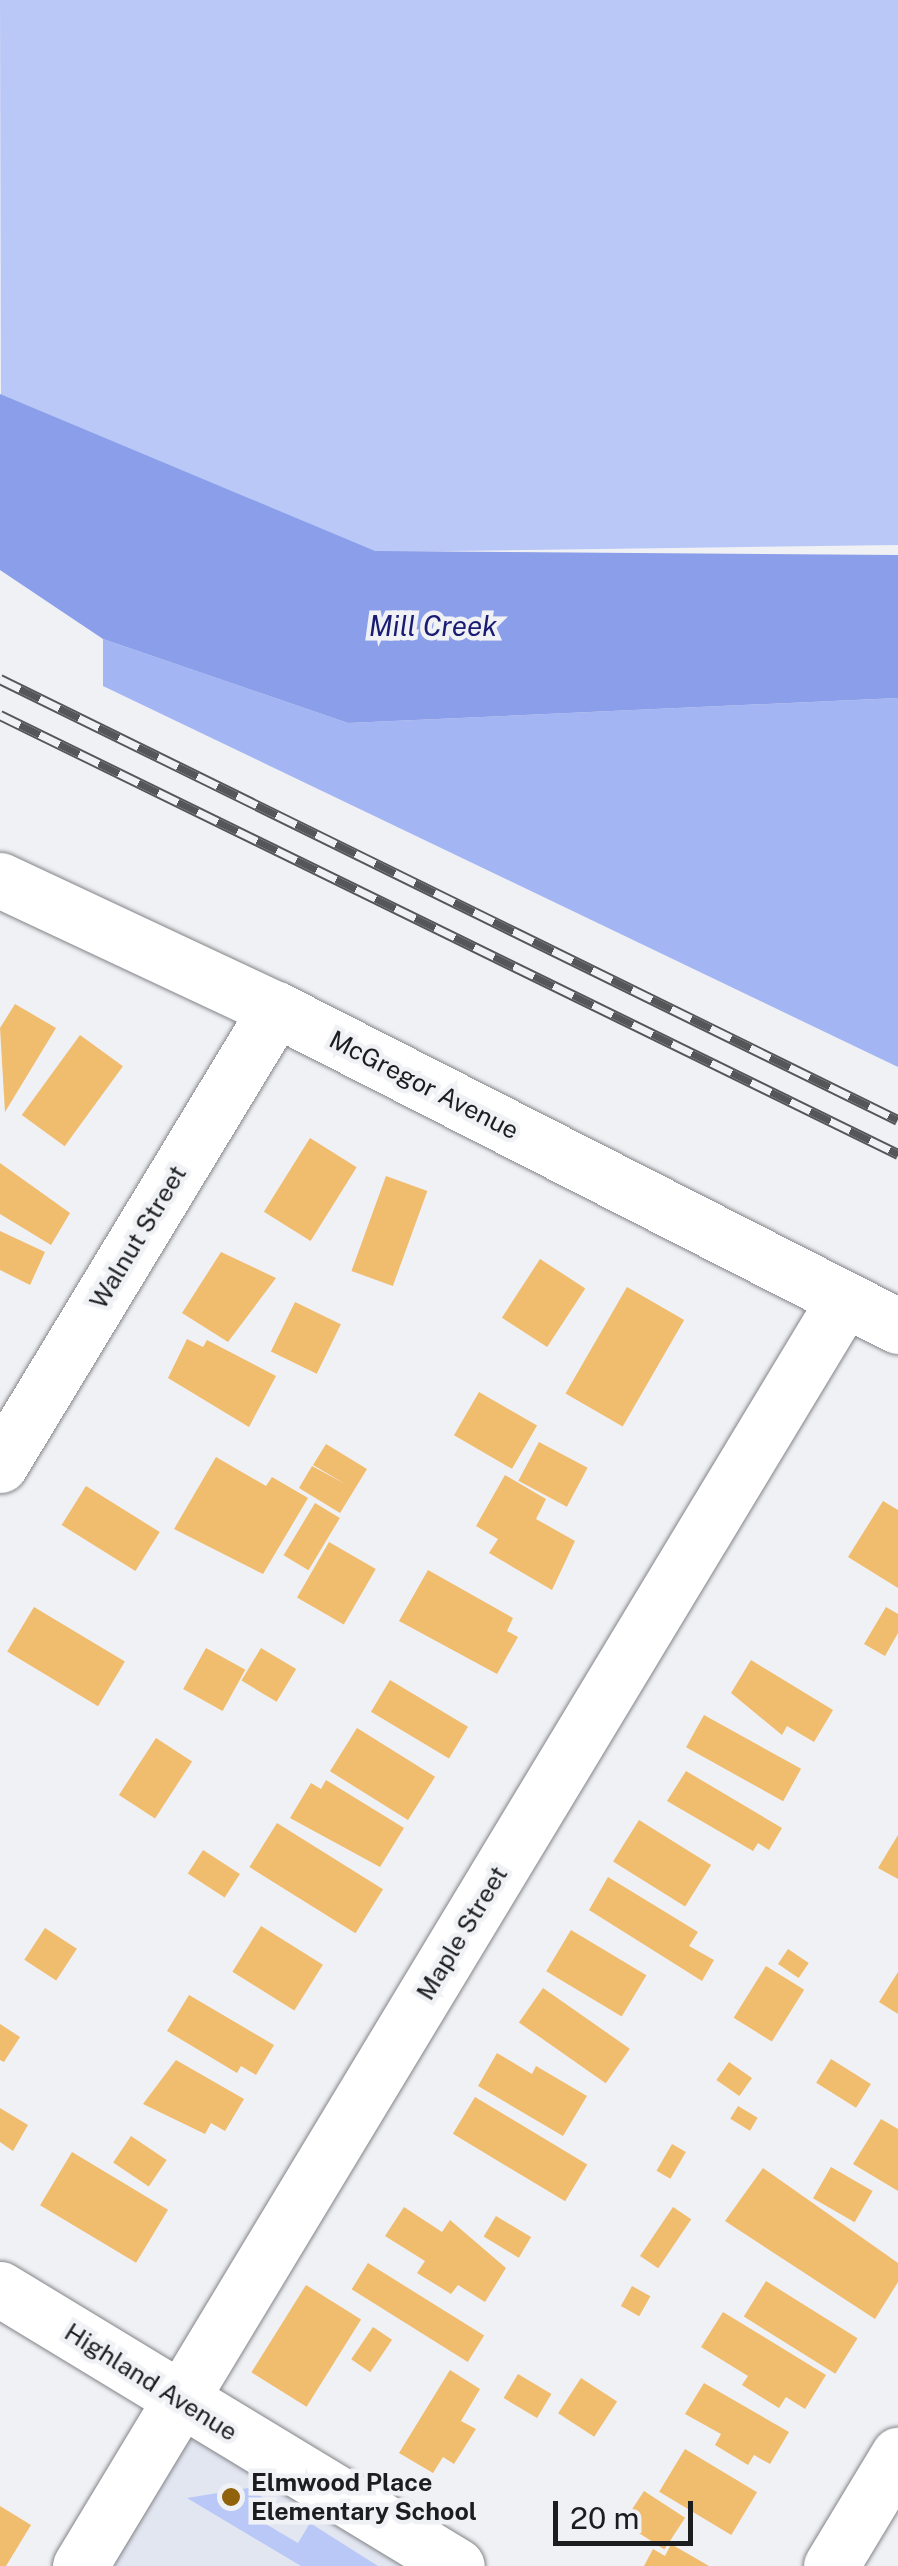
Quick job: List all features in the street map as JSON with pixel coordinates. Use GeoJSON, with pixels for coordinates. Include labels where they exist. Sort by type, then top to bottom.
{"type":"FeatureCollection","features":[{"type":"Feature","properties":{"kind":"street","name":"McGregor Avenue"},"geometry":{"type":"LineString","coordinates":[[0,880],[276,1009],[898,1326]]}},
{"type":"Feature","properties":{"kind":"street","name":"Walnut Street"},"geometry":{"type":"LineString","coordinates":[[0,1465],[276,1009]]}},
{"type":"Feature","properties":{"kind":"street","name":"Maple Street"},"geometry":{"type":"LineString","coordinates":[[80,2566],[844,1300]]}},
{"type":"Feature","properties":{"kind":"street","name":"Highland Avenue"},"geometry":{"type":"LineString","coordinates":[[0,2289],[457,2566]]}},
{"type":"Feature","properties":{"kind":"street"},"geometry":{"type":"LineString","coordinates":[[831,2566],[898,2455]]}},
{"type":"Feature","properties":{"kind":"shaded area"},"geometry":{"type":"Polygon","coordinates":[[[0,0],[898,0],[898,545],[375,552],[1,396],[0,0]]]}},
{"type":"Feature","properties":{"kind":"shaded area"},"geometry":{"type":"Polygon","coordinates":[[[103,639],[348,723],[898,698],[898,1067],[103,686],[103,639]]]}},
{"type":"Feature","properties":{"kind":"shaded area","name":"Elmwood Place Elementary School"},"geometry":{"type":"Polygon","coordinates":[[[180,2398],[457,2566],[80,2566],[180,2398]]]}},
{"type":"Feature","properties":{"kind":"shaded area"},"geometry":{"type":"Polygon","coordinates":[[[248,2488],[273,2504],[264,2523],[298,2543],[310,2523],[378,2566],[301,2566],[187,2498],[248,2488]]]}},
{"type":"Feature","properties":{"kind":"water","name":"Mill Creek"},"geometry":{"type":"Polygon","coordinates":[[[0,394],[375,551],[898,555],[898,698],[348,723],[103,639],[0,570],[0,394]]]}},
{"type":"Feature","properties":{"kind":"building"},"geometry":{"type":"Polygon","coordinates":[[[15,1004],[56,1028],[5,1112],[0,1028],[15,1004]]]}},
{"type":"Feature","properties":{"kind":"building"},"geometry":{"type":"Polygon","coordinates":[[[80,1035],[123,1066],[65,1146],[22,1115],[80,1035]]]}},
{"type":"Feature","properties":{"kind":"building"},"geometry":{"type":"Polygon","coordinates":[[[310,1138],[357,1167],[311,1241],[264,1212],[310,1138]]]}},
{"type":"Feature","properties":{"kind":"building"},"geometry":{"type":"Polygon","coordinates":[[[0,1163],[70,1213],[51,1245],[0,1214],[0,1163]]]}},
{"type":"Feature","properties":{"kind":"building"},"geometry":{"type":"Polygon","coordinates":[[[386,1176],[427,1191],[393,1286],[351,1271],[386,1176]]]}},
{"type":"Feature","properties":{"kind":"building"},"geometry":{"type":"Polygon","coordinates":[[[0,1231],[45,1252],[30,1285],[0,1270],[0,1231]]]}},
{"type":"Feature","properties":{"kind":"building"},"geometry":{"type":"Polygon","coordinates":[[[221,1252],[276,1278],[228,1342],[182,1313],[221,1252]]]}},
{"type":"Feature","properties":{"kind":"building"},"geometry":{"type":"Polygon","coordinates":[[[540,1259],[585,1288],[547,1347],[502,1318],[540,1259]]]}},
{"type":"Feature","properties":{"kind":"building"},"geometry":{"type":"Polygon","coordinates":[[[627,1287],[684,1320],[623,1427],[566,1394],[627,1287]]]}},
{"type":"Feature","properties":{"kind":"building"},"geometry":{"type":"Polygon","coordinates":[[[295,1302],[341,1324],[317,1374],[271,1351],[295,1302]]]}},
{"type":"Feature","properties":{"kind":"building"},"geometry":{"type":"Polygon","coordinates":[[[187,1339],[203,1347],[207,1340],[276,1376],[249,1427],[168,1378],[187,1339]]]}},
{"type":"Feature","properties":{"kind":"building"},"geometry":{"type":"Polygon","coordinates":[[[479,1392],[537,1426],[512,1469],[454,1435],[479,1392]]]}},
{"type":"Feature","properties":{"kind":"building"},"geometry":{"type":"Polygon","coordinates":[[[539,1442],[588,1468],[567,1507],[518,1481],[539,1442]]]}},
{"type":"Feature","properties":{"kind":"building"},"geometry":{"type":"Polygon","coordinates":[[[326,1444],[367,1469],[340,1513],[299,1488],[312,1466],[347,1485],[313,1465],[326,1444]]]}},
{"type":"Feature","properties":{"kind":"building"},"geometry":{"type":"Polygon","coordinates":[[[216,1457],[266,1486],[272,1477],[308,1498],[263,1574],[174,1529],[216,1457]]]}},
{"type":"Feature","properties":{"kind":"building"},"geometry":{"type":"Polygon","coordinates":[[[505,1475],[546,1499],[536,1519],[575,1541],[552,1590],[489,1553],[498,1539],[476,1526],[505,1475]]]}},
{"type":"Feature","properties":{"kind":"building"},"geometry":{"type":"Polygon","coordinates":[[[86,1486],[160,1532],[135,1571],[62,1525],[86,1486]]]}},
{"type":"Feature","properties":{"kind":"building"},"geometry":{"type":"Polygon","coordinates":[[[883,1501],[898,1510],[898,1588],[848,1557],[883,1501]]]}},
{"type":"Feature","properties":{"kind":"building"},"geometry":{"type":"Polygon","coordinates":[[[315,1503],[340,1518],[308,1570],[284,1555],[315,1503]]]}},
{"type":"Feature","properties":{"kind":"building"},"geometry":{"type":"Polygon","coordinates":[[[329,1542],[376,1569],[344,1624],[297,1597],[329,1542]]]}},
{"type":"Feature","properties":{"kind":"building"},"geometry":{"type":"Polygon","coordinates":[[[428,1570],[513,1618],[507,1631],[518,1637],[497,1674],[399,1621],[428,1570]]]}},
{"type":"Feature","properties":{"kind":"building"},"geometry":{"type":"Polygon","coordinates":[[[34,1607],[125,1662],[98,1706],[7,1652],[34,1607]]]}},
{"type":"Feature","properties":{"kind":"building"},"geometry":{"type":"Polygon","coordinates":[[[886,1607],[898,1614],[898,1633],[885,1656],[864,1644],[886,1607]]]}},
{"type":"Feature","properties":{"kind":"building"},"geometry":{"type":"Polygon","coordinates":[[[206,1648],[245,1670],[223,1711],[183,1689],[206,1648]]]}},
{"type":"Feature","properties":{"kind":"building"},"geometry":{"type":"Polygon","coordinates":[[[261,1648],[296,1669],[277,1702],[241,1681],[261,1648]]]}},
{"type":"Feature","properties":{"kind":"building"},"geometry":{"type":"Polygon","coordinates":[[[751,1660],[833,1710],[814,1742],[787,1726],[782,1735],[731,1693],[751,1660]]]}},
{"type":"Feature","properties":{"kind":"building"},"geometry":{"type":"Polygon","coordinates":[[[390,1680],[468,1727],[449,1759],[371,1712],[390,1680]]]}},
{"type":"Feature","properties":{"kind":"building"},"geometry":{"type":"Polygon","coordinates":[[[704,1715],[801,1769],[783,1801],[686,1747],[704,1715]]]}},
{"type":"Feature","properties":{"kind":"building"},"geometry":{"type":"Polygon","coordinates":[[[357,1728],[435,1777],[408,1820],[330,1771],[357,1728]]]}},
{"type":"Feature","properties":{"kind":"building"},"geometry":{"type":"Polygon","coordinates":[[[156,1738],[192,1761],[155,1818],[119,1795],[156,1738]]]}},
{"type":"Feature","properties":{"kind":"building"},"geometry":{"type":"Polygon","coordinates":[[[686,1771],[782,1828],[769,1850],[758,1843],[753,1851],[667,1801],[686,1771]]]}},
{"type":"Feature","properties":{"kind":"building"},"geometry":{"type":"Polygon","coordinates":[[[326,1780],[404,1828],[380,1867],[290,1818],[311,1783],[321,1789],[326,1780]]]}},
{"type":"Feature","properties":{"kind":"building"},"geometry":{"type":"Polygon","coordinates":[[[639,1820],[711,1865],[685,1907],[613,1862],[639,1820]]]}},
{"type":"Feature","properties":{"kind":"building"},"geometry":{"type":"Polygon","coordinates":[[[277,1823],[383,1889],[355,1933],[249,1867],[277,1823]]]}},
{"type":"Feature","properties":{"kind":"building"},"geometry":{"type":"Polygon","coordinates":[[[898,1835],[898,1879],[878,1868],[898,1835]]]}},
{"type":"Feature","properties":{"kind":"building"},"geometry":{"type":"Polygon","coordinates":[[[203,1850],[240,1874],[225,1897],[188,1873],[203,1850]]]}},
{"type":"Feature","properties":{"kind":"building"},"geometry":{"type":"Polygon","coordinates":[[[608,1877],[698,1932],[689,1946],[714,1960],[702,1981],[589,1910],[608,1877]]]}},
{"type":"Feature","properties":{"kind":"building"},"geometry":{"type":"Polygon","coordinates":[[[261,1926],[323,1965],[294,2010],[232,1972],[261,1926]]]}},
{"type":"Feature","properties":{"kind":"building"},"geometry":{"type":"Polygon","coordinates":[[[45,1928],[77,1949],[56,1981],[24,1960],[45,1928]]]}},
{"type":"Feature","properties":{"kind":"building"},"geometry":{"type":"Polygon","coordinates":[[[571,1930],[646,1975],[622,2016],[546,1971],[571,1930]]]}},
{"type":"Feature","properties":{"kind":"building"},"geometry":{"type":"Polygon","coordinates":[[[788,1949],[809,1963],[799,1978],[778,1964],[788,1949]]]}},
{"type":"Feature","properties":{"kind":"building"},"geometry":{"type":"Polygon","coordinates":[[[766,1966],[804,1990],[772,2042],[734,2018],[766,1966]]]}},
{"type":"Feature","properties":{"kind":"building"},"geometry":{"type":"Polygon","coordinates":[[[898,1972],[898,2014],[879,2002],[898,1972]]]}},
{"type":"Feature","properties":{"kind":"building"},"geometry":{"type":"Polygon","coordinates":[[[543,1988],[630,2049],[606,2083],[519,2022],[543,1988]]]}},
{"type":"Feature","properties":{"kind":"building"},"geometry":{"type":"Polygon","coordinates":[[[189,1995],[274,2045],[256,2075],[241,2066],[237,2073],[167,2031],[189,1995]]]}},
{"type":"Feature","properties":{"kind":"building"},"geometry":{"type":"Polygon","coordinates":[[[0,2024],[20,2037],[4,2062],[0,2060],[0,2024]]]}},
{"type":"Feature","properties":{"kind":"building"},"geometry":{"type":"Polygon","coordinates":[[[497,2053],[532,2074],[536,2066],[587,2096],[563,2136],[478,2086],[497,2053]]]}},
{"type":"Feature","properties":{"kind":"building"},"geometry":{"type":"Polygon","coordinates":[[[831,2059],[871,2084],[856,2108],[816,2083],[831,2059]]]}},
{"type":"Feature","properties":{"kind":"building"},"geometry":{"type":"Polygon","coordinates":[[[176,2060],[244,2099],[225,2131],[211,2123],[205,2134],[143,2104],[176,2060]]]}},
{"type":"Feature","properties":{"kind":"building"},"geometry":{"type":"Polygon","coordinates":[[[729,2062],[752,2078],[739,2096],[716,2080],[729,2062]]]}},
{"type":"Feature","properties":{"kind":"building"},"geometry":{"type":"Polygon","coordinates":[[[475,2097],[587,2164],[565,2201],[453,2134],[475,2097]]]}},
{"type":"Feature","properties":{"kind":"building"},"geometry":{"type":"Polygon","coordinates":[[[738,2106],[758,2118],[750,2131],[730,2119],[738,2106]]]}},
{"type":"Feature","properties":{"kind":"building"},"geometry":{"type":"Polygon","coordinates":[[[0,2108],[28,2125],[13,2151],[0,2142],[0,2108]]]}},
{"type":"Feature","properties":{"kind":"building"},"geometry":{"type":"Polygon","coordinates":[[[881,2119],[898,2129],[898,2191],[853,2164],[881,2119]]]}},
{"type":"Feature","properties":{"kind":"building"},"geometry":{"type":"Polygon","coordinates":[[[131,2136],[167,2160],[149,2187],[113,2163],[131,2136]]]}},
{"type":"Feature","properties":{"kind":"building"},"geometry":{"type":"Polygon","coordinates":[[[672,2144],[686,2152],[670,2179],[656,2171],[672,2144]]]}},
{"type":"Feature","properties":{"kind":"building"},"geometry":{"type":"Polygon","coordinates":[[[72,2152],[168,2210],[136,2263],[40,2205],[72,2152]]]}},
{"type":"Feature","properties":{"kind":"building"},"geometry":{"type":"Polygon","coordinates":[[[831,2167],[873,2191],[855,2222],[813,2198],[831,2167]]]}},
{"type":"Feature","properties":{"kind":"building"},"geometry":{"type":"Polygon","coordinates":[[[763,2168],[898,2263],[898,2282],[875,2319],[725,2221],[763,2168]]]}},
{"type":"Feature","properties":{"kind":"building"},"geometry":{"type":"Polygon","coordinates":[[[404,2207],[442,2232],[450,2220],[506,2268],[485,2302],[458,2285],[451,2294],[417,2273],[425,2261],[385,2236],[404,2207]]]}},
{"type":"Feature","properties":{"kind":"building"},"geometry":{"type":"Polygon","coordinates":[[[673,2207],[691,2219],[658,2268],[640,2256],[673,2207]]]}},
{"type":"Feature","properties":{"kind":"building"},"geometry":{"type":"Polygon","coordinates":[[[496,2216],[531,2237],[519,2258],[484,2237],[496,2216]]]}},
{"type":"Feature","properties":{"kind":"building"},"geometry":{"type":"Polygon","coordinates":[[[368,2263],[484,2336],[468,2362],[352,2289],[368,2263]]]}},
{"type":"Feature","properties":{"kind":"building"},"geometry":{"type":"Polygon","coordinates":[[[766,2281],[858,2338],[835,2374],[744,2317],[766,2281]]]}},
{"type":"Feature","properties":{"kind":"building"},"geometry":{"type":"Polygon","coordinates":[[[306,2285],[361,2319],[307,2407],[251,2372],[306,2285]]]}},
{"type":"Feature","properties":{"kind":"building"},"geometry":{"type":"Polygon","coordinates":[[[632,2286],[650,2296],[639,2316],[621,2306],[632,2286]]]}},
{"type":"Feature","properties":{"kind":"building"},"geometry":{"type":"Polygon","coordinates":[[[723,2312],[826,2375],[805,2409],[786,2397],[779,2408],[742,2385],[748,2376],[701,2347],[723,2312]]]}},
{"type":"Feature","properties":{"kind":"building"},"geometry":{"type":"Polygon","coordinates":[[[373,2327],[392,2340],[370,2372],[351,2359],[373,2327]]]}},
{"type":"Feature","properties":{"kind":"building"},"geometry":{"type":"Polygon","coordinates":[[[450,2370],[480,2389],[461,2421],[476,2429],[454,2464],[443,2457],[433,2473],[399,2453],[450,2370]]]}},
{"type":"Feature","properties":{"kind":"building"},"geometry":{"type":"Polygon","coordinates":[[[518,2374],[551,2394],[537,2418],[504,2398],[518,2374]]]}},
{"type":"Feature","properties":{"kind":"building"},"geometry":{"type":"Polygon","coordinates":[[[581,2378],[617,2401],[594,2437],[558,2413],[581,2378]]]}},
{"type":"Feature","properties":{"kind":"building"},"geometry":{"type":"Polygon","coordinates":[[[704,2383],[789,2432],[770,2464],[754,2455],[748,2465],[715,2445],[721,2434],[685,2414],[704,2383]]]}},
{"type":"Feature","properties":{"kind":"building"},"geometry":{"type":"Polygon","coordinates":[[[685,2449],[757,2492],[731,2535],[659,2492],[685,2449]]]}},
{"type":"Feature","properties":{"kind":"building"},"geometry":{"type":"Polygon","coordinates":[[[644,2491],[685,2518],[664,2550],[623,2523],[644,2491]]]}},
{"type":"Feature","properties":{"kind":"building"},"geometry":{"type":"Polygon","coordinates":[[[0,2506],[31,2525],[6,2566],[0,2566],[0,2506]]]}},
{"type":"Feature","properties":{"kind":"building"},"geometry":{"type":"Polygon","coordinates":[[[671,2544],[709,2566],[644,2566],[653,2549],[665,2556],[671,2544]]]}},
{"type":"Feature","properties":{"kind":"railway"},"geometry":{"type":"LineString","coordinates":[[0,679],[898,1120]]}},
{"type":"Feature","properties":{"kind":"railway"},"geometry":{"type":"LineString","coordinates":[[0,715],[898,1154]]}},
{"type":"Feature","properties":{"kind":"place","name":"Elmwood Place Elementary School"},"geometry":{"type":"Point","coordinates":[231,2497]}}]}
